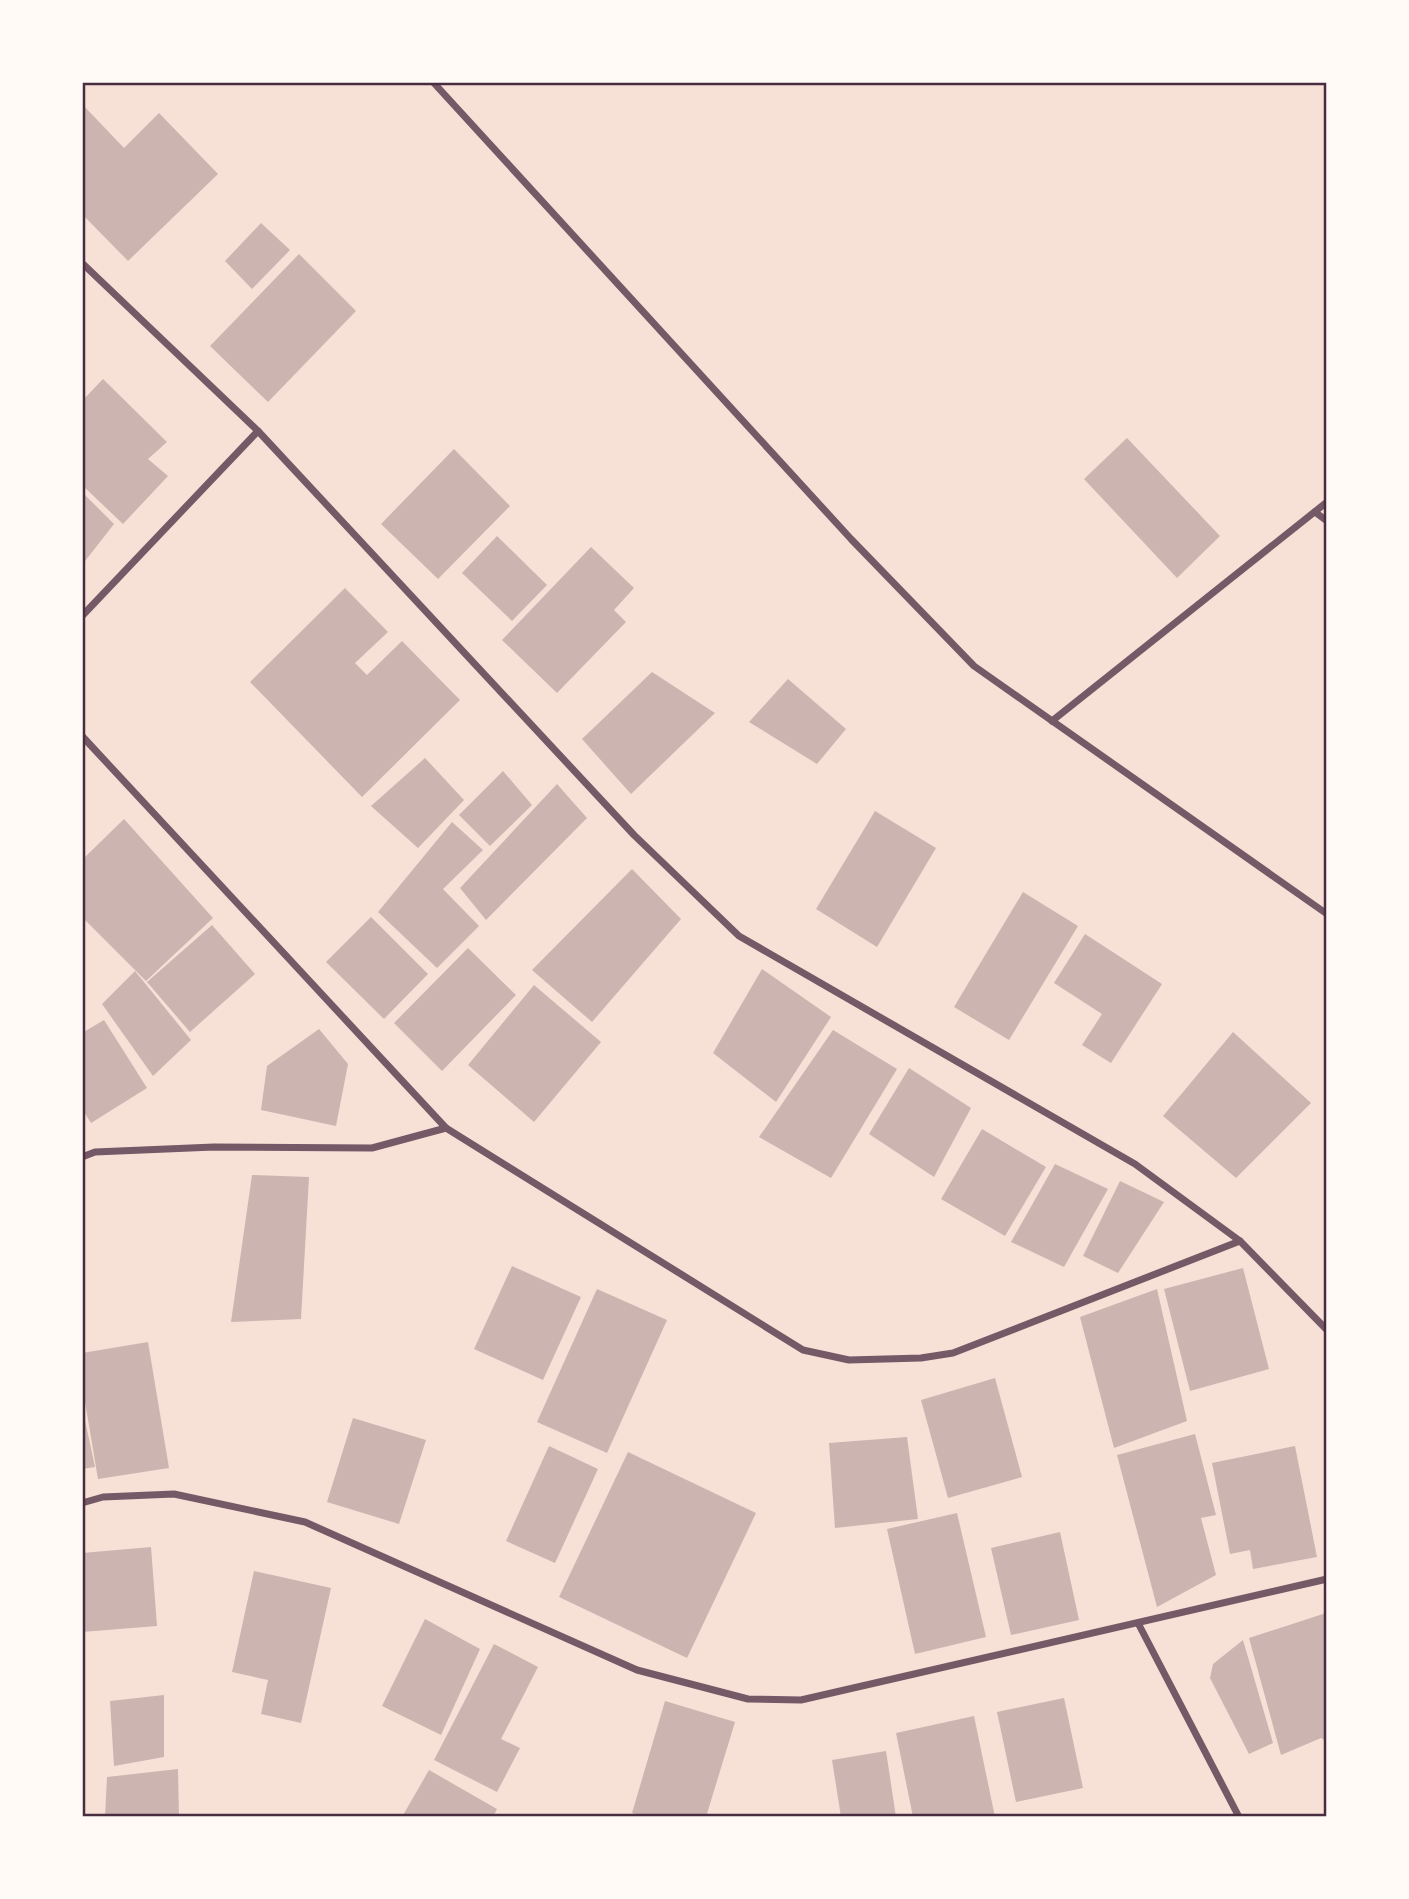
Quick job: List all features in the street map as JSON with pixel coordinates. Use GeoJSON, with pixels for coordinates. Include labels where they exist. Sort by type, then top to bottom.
{"type":"FeatureCollection","features":[{"type":"Feature","properties":{"kind":"street"},"geometry":{"type":"LineString","coordinates":[[433,82],[842,529],[974,666],[1327,914]]}},
{"type":"Feature","properties":{"kind":"street"},"geometry":{"type":"LineString","coordinates":[[82,263],[258,431],[635,835],[740,936],[1135,1164],[1240,1241],[1327,1330]]}},
{"type":"Feature","properties":{"kind":"street"},"geometry":{"type":"LineString","coordinates":[[82,616],[258,431]]}},
{"type":"Feature","properties":{"kind":"street"},"geometry":{"type":"LineString","coordinates":[[1052,721],[1327,502]]}},
{"type":"Feature","properties":{"kind":"street"},"geometry":{"type":"LineString","coordinates":[[1315,512],[1327,521]]}},
{"type":"Feature","properties":{"kind":"street"},"geometry":{"type":"LineString","coordinates":[[82,736],[446,1128],[803,1350],[849,1360],[921,1358],[953,1353],[1240,1241]]}},
{"type":"Feature","properties":{"kind":"street"},"geometry":{"type":"LineString","coordinates":[[82,1157],[95,1152],[214,1147],[372,1148],[446,1128]]}},
{"type":"Feature","properties":{"kind":"street"},"geometry":{"type":"LineString","coordinates":[[82,1503],[103,1497],[174,1494],[305,1522],[637,1670],[748,1699],[801,1700],[1327,1579]]}},
{"type":"Feature","properties":{"kind":"street"},"geometry":{"type":"LineString","coordinates":[[1138,1623],[1238,1817]]}},
{"type":"Feature","properties":{"kind":"building"},"geometry":{"type":"Polygon","coordinates":[[[82,104],[124,148],[159,113],[218,174],[128,261],[82,214],[82,104]]]}},
{"type":"Feature","properties":{"kind":"building"},"geometry":{"type":"Polygon","coordinates":[[[261,223],[290,250],[252,289],[225,261],[261,223]]]}},
{"type":"Feature","properties":{"kind":"building"},"geometry":{"type":"Polygon","coordinates":[[[299,254],[356,311],[268,402],[210,346],[299,254]]]}},
{"type":"Feature","properties":{"kind":"building"},"geometry":{"type":"Polygon","coordinates":[[[103,379],[167,442],[148,459],[168,476],[123,524],[82,485],[82,401],[103,379]]]}},
{"type":"Feature","properties":{"kind":"building"},"geometry":{"type":"Polygon","coordinates":[[[1127,438],[1220,536],[1177,578],[1084,479],[1127,438]]]}},
{"type":"Feature","properties":{"kind":"building"},"geometry":{"type":"Polygon","coordinates":[[[454,449],[510,506],[438,579],[381,524],[454,449]]]}},
{"type":"Feature","properties":{"kind":"building"},"geometry":{"type":"Polygon","coordinates":[[[82,492],[114,524],[82,565],[82,492]]]}},
{"type":"Feature","properties":{"kind":"building"},"geometry":{"type":"Polygon","coordinates":[[[497,536],[547,585],[512,621],[462,573],[497,536]]]}},
{"type":"Feature","properties":{"kind":"building"},"geometry":{"type":"Polygon","coordinates":[[[591,547],[634,588],[614,610],[626,622],[557,693],[502,640],[591,547]]]}},
{"type":"Feature","properties":{"kind":"building"},"geometry":{"type":"Polygon","coordinates":[[[345,588],[388,632],[355,663],[367,675],[402,641],[460,700],[362,797],[250,682],[345,588]]]}},
{"type":"Feature","properties":{"kind":"building"},"geometry":{"type":"Polygon","coordinates":[[[652,672],[715,713],[631,794],[582,739],[652,672]]]}},
{"type":"Feature","properties":{"kind":"building"},"geometry":{"type":"Polygon","coordinates":[[[788,679],[846,729],[817,764],[749,722],[788,679]]]}},
{"type":"Feature","properties":{"kind":"building"},"geometry":{"type":"Polygon","coordinates":[[[425,758],[464,800],[418,848],[371,806],[425,758]]]}},
{"type":"Feature","properties":{"kind":"building"},"geometry":{"type":"Polygon","coordinates":[[[503,771],[532,805],[490,846],[459,815],[503,771]]]}},
{"type":"Feature","properties":{"kind":"building"},"geometry":{"type":"Polygon","coordinates":[[[557,784],[587,818],[486,920],[460,888],[557,784]]]}},
{"type":"Feature","properties":{"kind":"building"},"geometry":{"type":"Polygon","coordinates":[[[875,811],[936,848],[877,947],[816,909],[875,811]]]}},
{"type":"Feature","properties":{"kind":"building"},"geometry":{"type":"Polygon","coordinates":[[[124,819],[213,918],[146,981],[82,917],[82,860],[124,819]]]}},
{"type":"Feature","properties":{"kind":"building"},"geometry":{"type":"Polygon","coordinates":[[[452,822],[483,850],[443,889],[479,926],[437,968],[378,912],[452,822]]]}},
{"type":"Feature","properties":{"kind":"building"},"geometry":{"type":"Polygon","coordinates":[[[632,869],[681,919],[592,1022],[532,970],[632,869]]]}},
{"type":"Feature","properties":{"kind":"building"},"geometry":{"type":"Polygon","coordinates":[[[1023,892],[1078,926],[1009,1040],[954,1007],[1023,892]]]}},
{"type":"Feature","properties":{"kind":"building"},"geometry":{"type":"Polygon","coordinates":[[[371,917],[428,974],[384,1019],[326,962],[371,917]]]}},
{"type":"Feature","properties":{"kind":"building"},"geometry":{"type":"Polygon","coordinates":[[[212,925],[255,974],[190,1032],[147,982],[212,925]]]}},
{"type":"Feature","properties":{"kind":"building"},"geometry":{"type":"Polygon","coordinates":[[[1085,934],[1162,984],[1111,1063],[1082,1045],[1102,1014],[1054,983],[1085,934]]]}},
{"type":"Feature","properties":{"kind":"building"},"geometry":{"type":"Polygon","coordinates":[[[468,948],[516,995],[442,1071],[394,1023],[468,948]]]}},
{"type":"Feature","properties":{"kind":"building"},"geometry":{"type":"Polygon","coordinates":[[[762,969],[831,1017],[776,1102],[713,1053],[762,969]]]}},
{"type":"Feature","properties":{"kind":"building"},"geometry":{"type":"Polygon","coordinates":[[[135,971],[191,1040],[153,1076],[102,1004],[135,971]]]}},
{"type":"Feature","properties":{"kind":"building"},"geometry":{"type":"Polygon","coordinates":[[[534,985],[601,1042],[534,1122],[468,1065],[534,985]]]}},
{"type":"Feature","properties":{"kind":"building"},"geometry":{"type":"Polygon","coordinates":[[[104,1020],[147,1088],[91,1123],[82,1109],[82,1033],[104,1020]]]}},
{"type":"Feature","properties":{"kind":"building"},"geometry":{"type":"Polygon","coordinates":[[[319,1029],[348,1064],[336,1126],[261,1110],[267,1066],[319,1029]]]}},
{"type":"Feature","properties":{"kind":"building"},"geometry":{"type":"Polygon","coordinates":[[[833,1030],[897,1069],[831,1178],[759,1137],[833,1030]]]}},
{"type":"Feature","properties":{"kind":"building"},"geometry":{"type":"Polygon","coordinates":[[[1233,1032],[1311,1103],[1236,1178],[1163,1116],[1233,1032]]]}},
{"type":"Feature","properties":{"kind":"building"},"geometry":{"type":"Polygon","coordinates":[[[909,1068],[971,1108],[934,1177],[869,1134],[909,1068]]]}},
{"type":"Feature","properties":{"kind":"building"},"geometry":{"type":"Polygon","coordinates":[[[982,1129],[1046,1167],[1005,1236],[941,1199],[982,1129]]]}},
{"type":"Feature","properties":{"kind":"building"},"geometry":{"type":"Polygon","coordinates":[[[1055,1164],[1108,1189],[1064,1267],[1011,1242],[1055,1164]]]}},
{"type":"Feature","properties":{"kind":"building"},"geometry":{"type":"Polygon","coordinates":[[[252,1175],[309,1177],[301,1319],[231,1322],[252,1175]]]}},
{"type":"Feature","properties":{"kind":"building"},"geometry":{"type":"Polygon","coordinates":[[[1120,1181],[1164,1202],[1118,1273],[1083,1256],[1120,1181]]]}},
{"type":"Feature","properties":{"kind":"building"},"geometry":{"type":"Polygon","coordinates":[[[512,1266],[581,1297],[543,1380],[474,1349],[512,1266]]]}},
{"type":"Feature","properties":{"kind":"building"},"geometry":{"type":"Polygon","coordinates":[[[1243,1268],[1269,1369],[1190,1391],[1164,1289],[1243,1268]]]}},
{"type":"Feature","properties":{"kind":"building"},"geometry":{"type":"Polygon","coordinates":[[[597,1289],[667,1320],[607,1453],[537,1422],[597,1289]]]}},
{"type":"Feature","properties":{"kind":"building"},"geometry":{"type":"Polygon","coordinates":[[[1157,1289],[1187,1421],[1114,1448],[1080,1317],[1157,1289]]]}},
{"type":"Feature","properties":{"kind":"building"},"geometry":{"type":"Polygon","coordinates":[[[148,1342],[169,1468],[98,1479],[82,1384],[82,1353],[148,1342]]]}},
{"type":"Feature","properties":{"kind":"building"},"geometry":{"type":"Polygon","coordinates":[[[995,1378],[1022,1477],[948,1498],[921,1400],[995,1378]]]}},
{"type":"Feature","properties":{"kind":"building"},"geometry":{"type":"Polygon","coordinates":[[[82,1406],[95,1467],[82,1469],[82,1406]]]}},
{"type":"Feature","properties":{"kind":"building"},"geometry":{"type":"Polygon","coordinates":[[[353,1418],[426,1440],[399,1524],[327,1502],[353,1418]]]}},
{"type":"Feature","properties":{"kind":"building"},"geometry":{"type":"Polygon","coordinates":[[[1195,1434],[1216,1515],[1201,1518],[1216,1575],[1157,1607],[1117,1455],[1195,1434]]]}},
{"type":"Feature","properties":{"kind":"building"},"geometry":{"type":"Polygon","coordinates":[[[907,1437],[918,1519],[835,1528],[829,1443],[907,1437]]]}},
{"type":"Feature","properties":{"kind":"building"},"geometry":{"type":"Polygon","coordinates":[[[549,1446],[598,1469],[555,1563],[506,1541],[549,1446]]]}},
{"type":"Feature","properties":{"kind":"building"},"geometry":{"type":"Polygon","coordinates":[[[1295,1446],[1317,1557],[1253,1569],[1250,1550],[1230,1554],[1212,1463],[1295,1446]]]}},
{"type":"Feature","properties":{"kind":"building"},"geometry":{"type":"Polygon","coordinates":[[[628,1452],[756,1513],[687,1658],[559,1597],[628,1452]]]}},
{"type":"Feature","properties":{"kind":"building"},"geometry":{"type":"Polygon","coordinates":[[[957,1513],[986,1637],[915,1654],[887,1529],[957,1513]]]}},
{"type":"Feature","properties":{"kind":"building"},"geometry":{"type":"Polygon","coordinates":[[[1060,1532],[1079,1620],[1011,1635],[991,1548],[1060,1532]]]}},
{"type":"Feature","properties":{"kind":"building"},"geometry":{"type":"Polygon","coordinates":[[[151,1547],[157,1626],[82,1632],[82,1553],[151,1547]]]}},
{"type":"Feature","properties":{"kind":"building"},"geometry":{"type":"Polygon","coordinates":[[[254,1571],[331,1588],[301,1723],[261,1714],[268,1680],[232,1672],[254,1571]]]}},
{"type":"Feature","properties":{"kind":"building"},"geometry":{"type":"Polygon","coordinates":[[[1326,1613],[1327,1742],[1321,1738],[1281,1755],[1249,1638],[1326,1613]]]}},
{"type":"Feature","properties":{"kind":"building"},"geometry":{"type":"Polygon","coordinates":[[[425,1619],[480,1649],[441,1735],[382,1706],[425,1619]]]}},
{"type":"Feature","properties":{"kind":"building"},"geometry":{"type":"Polygon","coordinates":[[[1243,1640],[1273,1743],[1249,1754],[1210,1678],[1213,1664],[1243,1640]]]}},
{"type":"Feature","properties":{"kind":"building"},"geometry":{"type":"Polygon","coordinates":[[[494,1644],[538,1667],[501,1739],[520,1748],[497,1792],[434,1760],[494,1644]]]}},
{"type":"Feature","properties":{"kind":"building"},"geometry":{"type":"Polygon","coordinates":[[[164,1695],[164,1757],[114,1766],[110,1701],[164,1695]]]}},
{"type":"Feature","properties":{"kind":"building"},"geometry":{"type":"Polygon","coordinates":[[[1064,1698],[1083,1788],[1016,1802],[997,1712],[1064,1698]]]}},
{"type":"Feature","properties":{"kind":"building"},"geometry":{"type":"Polygon","coordinates":[[[665,1701],[735,1722],[706,1817],[646,1817],[632,1813],[665,1701]]]}},
{"type":"Feature","properties":{"kind":"building"},"geometry":{"type":"Polygon","coordinates":[[[974,1716],[995,1817],[913,1817],[896,1733],[974,1716]]]}},
{"type":"Feature","properties":{"kind":"building"},"geometry":{"type":"Polygon","coordinates":[[[886,1751],[896,1817],[841,1817],[832,1760],[886,1751]]]}},
{"type":"Feature","properties":{"kind":"building"},"geometry":{"type":"Polygon","coordinates":[[[178,1769],[179,1817],[105,1817],[107,1777],[178,1769]]]}},
{"type":"Feature","properties":{"kind":"building"},"geometry":{"type":"Polygon","coordinates":[[[429,1770],[497,1809],[493,1817],[402,1817],[429,1770]]]}}]}
